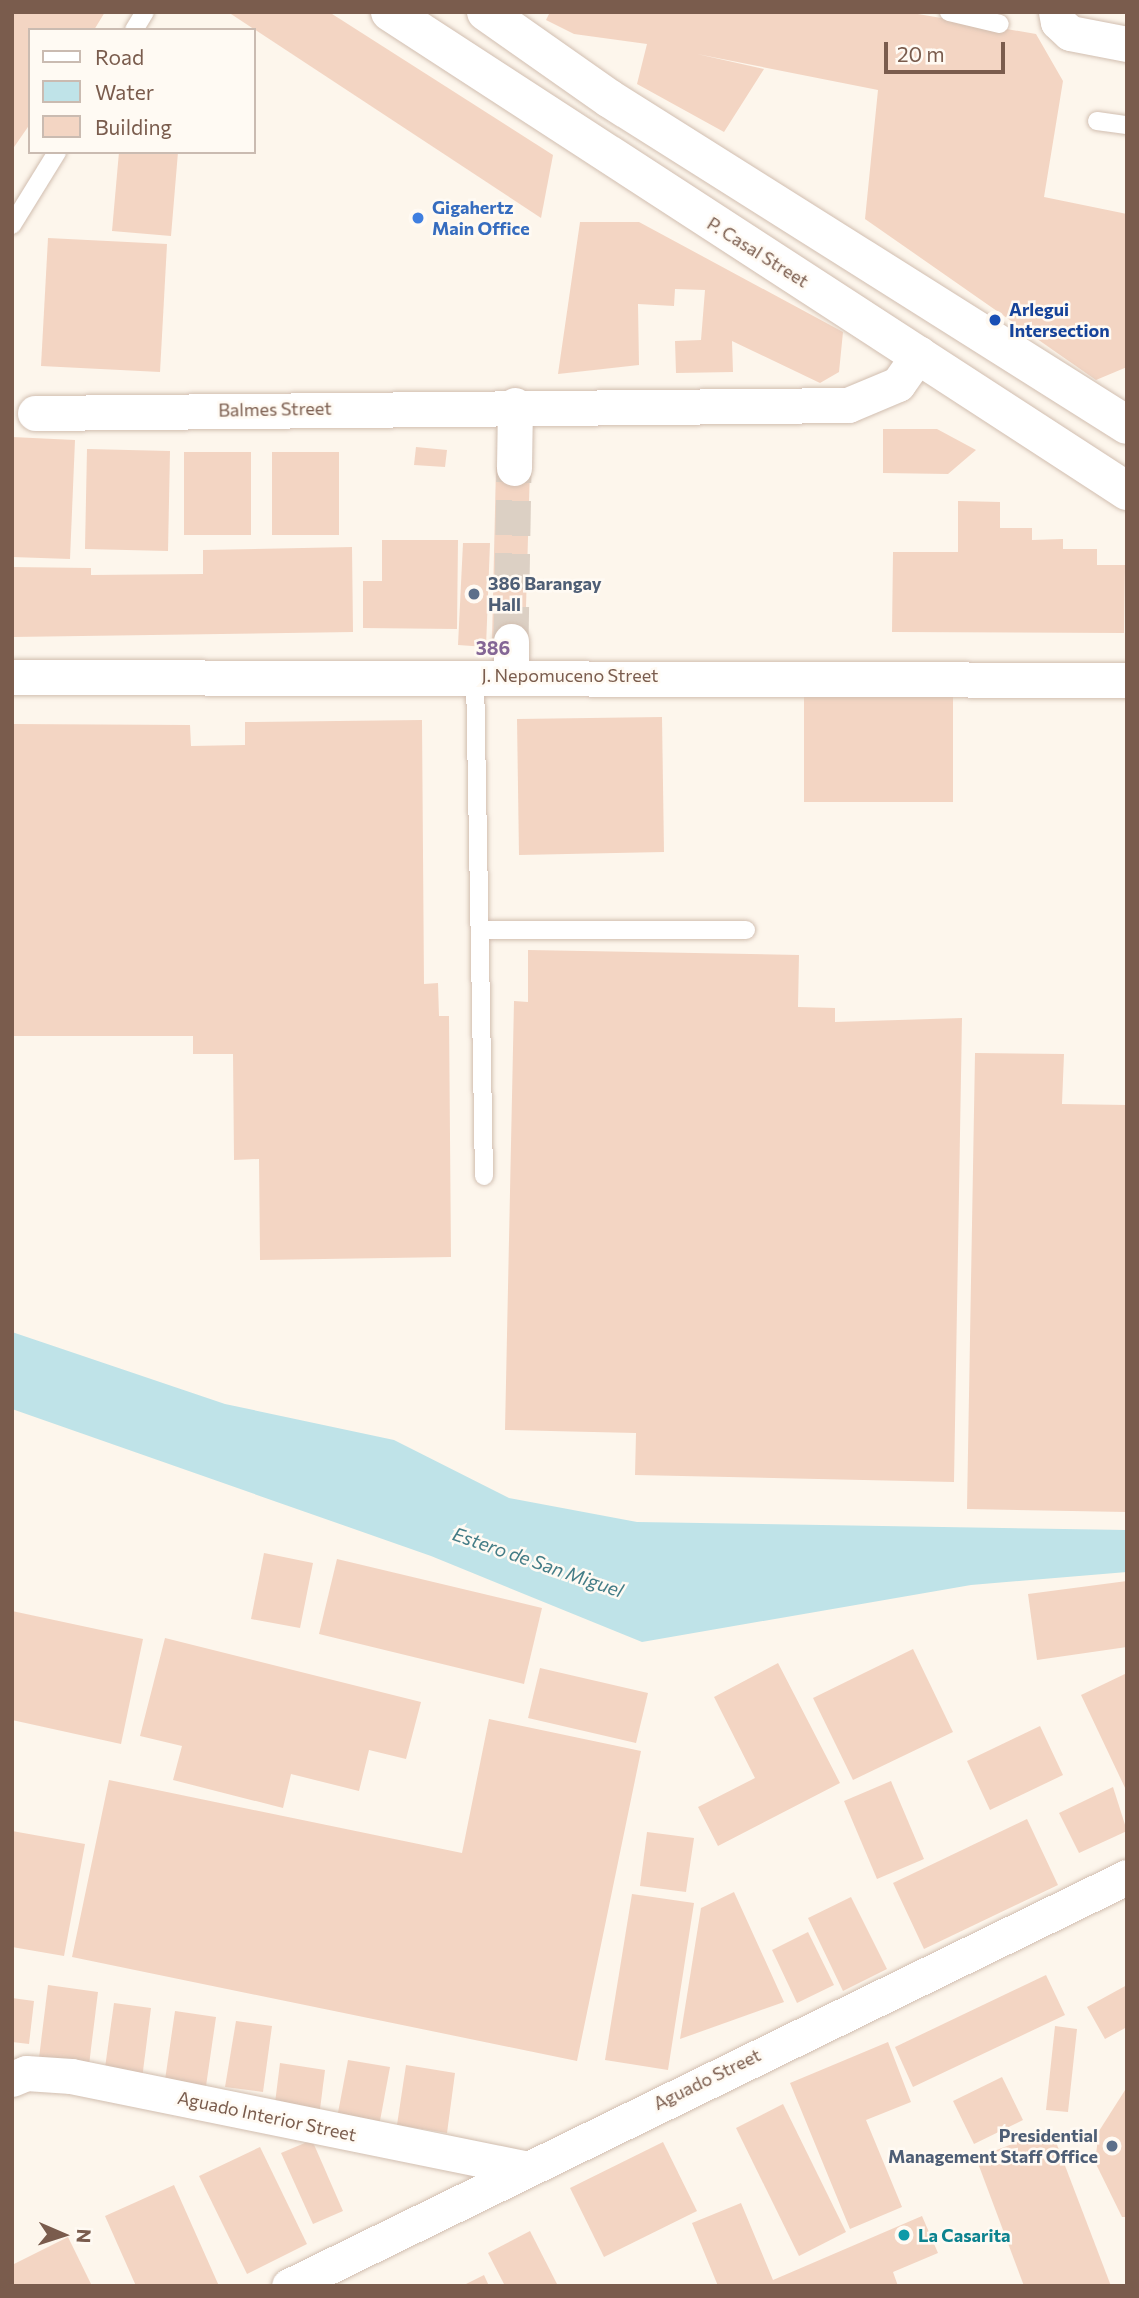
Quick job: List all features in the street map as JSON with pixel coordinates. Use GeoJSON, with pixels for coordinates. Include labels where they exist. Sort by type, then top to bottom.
{"type":"FeatureCollection","features":[{"type":"Feature","properties":{"kind":"main road","name":"P. Casal Street"},"geometry":{"type":"LineString","coordinates":[[390,12],[587,143],[919,354],[1127,491]]}},
{"type":"Feature","properties":{"kind":"main road"},"geometry":{"type":"LineString","coordinates":[[486,12],[610,99],[1127,425]]}},
{"type":"Feature","properties":{"kind":"main road"},"geometry":{"type":"LineString","coordinates":[[587,143],[610,99]]}},
{"type":"Feature","properties":{"kind":"street"},"geometry":{"type":"LineString","coordinates":[[1056,12],[1058,22],[1070,33],[1127,44]]}},
{"type":"Feature","properties":{"kind":"street","name":"Balmes Street"},"geometry":{"type":"LineString","coordinates":[[35,413],[515,405],[848,405],[898,384],[919,354]]}},
{"type":"Feature","properties":{"kind":"street"},"geometry":{"type":"LineString","coordinates":[[514,468],[515,405]]}},
{"type":"Feature","properties":{"kind":"street","name":"J. Nepomuceno Street"},"geometry":{"type":"LineString","coordinates":[[12,677],[475,675],[511,658],[1127,680]]}},
{"type":"Feature","properties":{"kind":"street","name":"Aguado Street"},"geometry":{"type":"LineString","coordinates":[[289,2286],[522,2168],[1127,1877]]}},
{"type":"Feature","properties":{"kind":"street","name":"Aguado Interior Street"},"geometry":{"type":"LineString","coordinates":[[12,2079],[26,2073],[71,2076],[522,2168]]}},
{"type":"Feature","properties":{"kind":"lane"},"geometry":{"type":"LineString","coordinates":[[135,28],[145,12]]}},
{"type":"Feature","properties":{"kind":"lane"},"geometry":{"type":"LineString","coordinates":[[949,12],[1000,24]]}},
{"type":"Feature","properties":{"kind":"lane"},"geometry":{"type":"LineString","coordinates":[[1097,121],[1127,125]]}},
{"type":"Feature","properties":{"kind":"lane"},"geometry":{"type":"LineString","coordinates":[[12,225],[56,154]]}},
{"type":"Feature","properties":{"kind":"lane"},"geometry":{"type":"LineString","coordinates":[[475,675],[484,1176]]}},
{"type":"Feature","properties":{"kind":"lane"},"geometry":{"type":"LineString","coordinates":[[481,930],[746,930]]}},
{"type":"Feature","properties":{"kind":"water","name":"Estero de San Miguel"},"geometry":{"type":"Polygon","coordinates":[[[12,1332],[225,1404],[394,1440],[509,1498],[637,1522],[1127,1530],[1127,1572],[971,1585],[642,1642],[431,1556],[12,1409],[12,1332]]]}},
{"type":"Feature","properties":{"kind":"building"},"geometry":{"type":"Polygon","coordinates":[[[12,12],[105,12],[95,28],[28,28],[28,127],[12,150],[12,12]]]}},
{"type":"Feature","properties":{"kind":"building"},"geometry":{"type":"Polygon","coordinates":[[[228,12],[329,12],[553,155],[541,218],[256,28],[228,12]]]}},
{"type":"Feature","properties":{"kind":"building"},"geometry":{"type":"Polygon","coordinates":[[[550,12],[906,12],[1036,34],[1063,81],[1044,197],[1127,214],[1127,367],[1096,380],[865,219],[878,90],[697,54],[764,69],[724,132],[637,84],[647,44],[574,34],[546,20],[550,12]]]}},
{"type":"Feature","properties":{"kind":"building"},"geometry":{"type":"Polygon","coordinates":[[[119,154],[178,154],[171,236],[112,231],[119,154]]]}},
{"type":"Feature","properties":{"kind":"building"},"geometry":{"type":"Polygon","coordinates":[[[580,222],[639,222],[843,332],[839,372],[820,383],[732,341],[733,372],[676,373],[675,341],[701,340],[705,290],[675,289],[674,306],[638,304],[639,365],[558,374],[580,222]]]}},
{"type":"Feature","properties":{"kind":"building"},"geometry":{"type":"Polygon","coordinates":[[[48,238],[167,244],[160,372],[41,366],[48,238]]]}},
{"type":"Feature","properties":{"kind":"building"},"geometry":{"type":"Polygon","coordinates":[[[883,429],[937,429],[976,450],[948,474],[883,473],[883,429]]]}},
{"type":"Feature","properties":{"kind":"building"},"geometry":{"type":"Polygon","coordinates":[[[12,437],[75,440],[70,559],[12,557],[12,437]]]}},
{"type":"Feature","properties":{"kind":"building"},"geometry":{"type":"Polygon","coordinates":[[[416,447],[447,450],[445,467],[414,465],[416,447]]]}},
{"type":"Feature","properties":{"kind":"building"},"geometry":{"type":"Polygon","coordinates":[[[87,449],[170,451],[168,551],[85,549],[87,449]]]}},
{"type":"Feature","properties":{"kind":"building"},"geometry":{"type":"Polygon","coordinates":[[[184,452],[251,452],[251,535],[184,535],[184,452]]]}},
{"type":"Feature","properties":{"kind":"building"},"geometry":{"type":"Polygon","coordinates":[[[272,452],[339,452],[339,535],[272,535],[272,452]]]}},
{"type":"Feature","properties":{"kind":"building"},"geometry":{"type":"Polygon","coordinates":[[[496,467],[530,468],[525,642],[492,641],[496,467]]]}},
{"type":"Feature","properties":{"kind":"building"},"geometry":{"type":"Polygon","coordinates":[[[958,501],[1000,502],[1000,528],[1032,528],[1032,540],[1063,539],[1063,549],[1097,549],[1097,565],[1125,565],[1124,633],[892,632],[893,552],[958,552],[958,501]]]}},
{"type":"Feature","properties":{"kind":"building"},"geometry":{"type":"Polygon","coordinates":[[[382,540],[458,540],[457,629],[363,628],[363,581],[382,581],[382,540]]]}},
{"type":"Feature","properties":{"kind":"building","name":"386 Barangay Hall"},"geometry":{"type":"Polygon","coordinates":[[[463,543],[490,543],[486,647],[458,645],[463,543]]]}},
{"type":"Feature","properties":{"kind":"building"},"geometry":{"type":"Polygon","coordinates":[[[352,547],[353,632],[12,637],[12,567],[91,568],[91,575],[203,574],[203,550],[352,547]]]}},
{"type":"Feature","properties":{"kind":"building"},"geometry":{"type":"Polygon","coordinates":[[[953,696],[953,802],[804,802],[804,697],[953,696]]]}},
{"type":"Feature","properties":{"kind":"building"},"geometry":{"type":"Polygon","coordinates":[[[662,717],[664,852],[519,855],[517,719],[662,717]]]}},
{"type":"Feature","properties":{"kind":"building"},"geometry":{"type":"Polygon","coordinates":[[[422,720],[424,984],[438,983],[439,1016],[449,1016],[451,1257],[260,1260],[259,1159],[234,1160],[233,1054],[193,1054],[193,1036],[12,1036],[12,724],[190,725],[191,746],[245,745],[245,722],[422,720]]]}},
{"type":"Feature","properties":{"kind":"building"},"geometry":{"type":"Polygon","coordinates":[[[528,950],[799,955],[798,1007],[835,1008],[835,1022],[962,1018],[954,1482],[635,1475],[636,1433],[505,1430],[514,1001],[528,1002],[528,950]]]}},
{"type":"Feature","properties":{"kind":"building"},"geometry":{"type":"Polygon","coordinates":[[[975,1053],[1064,1054],[1062,1104],[1127,1105],[1127,1512],[967,1509],[975,1053]]]}},
{"type":"Feature","properties":{"kind":"building"},"geometry":{"type":"Polygon","coordinates":[[[264,1553],[313,1563],[300,1628],[251,1619],[264,1553]]]}},
{"type":"Feature","properties":{"kind":"building"},"geometry":{"type":"Polygon","coordinates":[[[337,1559],[542,1608],[524,1684],[319,1634],[337,1559]]]}},
{"type":"Feature","properties":{"kind":"building"},"geometry":{"type":"Polygon","coordinates":[[[1127,1581],[1127,1647],[1037,1660],[1028,1594],[1127,1581]]]}},
{"type":"Feature","properties":{"kind":"building"},"geometry":{"type":"Polygon","coordinates":[[[12,1611],[143,1639],[121,1744],[12,1720],[12,1611]]]}},
{"type":"Feature","properties":{"kind":"building"},"geometry":{"type":"Polygon","coordinates":[[[165,1638],[421,1702],[406,1759],[369,1750],[359,1791],[291,1774],[283,1808],[173,1780],[182,1746],[140,1736],[165,1638]]]}},
{"type":"Feature","properties":{"kind":"building"},"geometry":{"type":"Polygon","coordinates":[[[913,1649],[953,1732],[853,1780],[813,1698],[913,1649]]]}},
{"type":"Feature","properties":{"kind":"building"},"geometry":{"type":"Polygon","coordinates":[[[778,1663],[840,1783],[718,1846],[698,1807],[755,1778],[714,1697],[778,1663]]]}},
{"type":"Feature","properties":{"kind":"building"},"geometry":{"type":"Polygon","coordinates":[[[540,1668],[648,1693],[636,1743],[528,1718],[540,1668]]]}},
{"type":"Feature","properties":{"kind":"building"},"geometry":{"type":"Polygon","coordinates":[[[1127,1673],[1127,1792],[1081,1695],[1127,1673]]]}},
{"type":"Feature","properties":{"kind":"building"},"geometry":{"type":"Polygon","coordinates":[[[489,1719],[641,1751],[577,2061],[72,1957],[109,1780],[462,1853],[489,1719]]]}},
{"type":"Feature","properties":{"kind":"building"},"geometry":{"type":"Polygon","coordinates":[[[1040,1726],[1063,1775],[990,1810],[967,1761],[1040,1726]]]}},
{"type":"Feature","properties":{"kind":"building"},"geometry":{"type":"Polygon","coordinates":[[[891,1781],[924,1859],[877,1879],[844,1801],[891,1781]]]}},
{"type":"Feature","properties":{"kind":"building"},"geometry":{"type":"Polygon","coordinates":[[[1113,1787],[1127,1831],[1079,1853],[1059,1813],[1113,1787]]]}},
{"type":"Feature","properties":{"kind":"building"},"geometry":{"type":"Polygon","coordinates":[[[1027,1819],[1058,1885],[924,1949],[893,1883],[1027,1819]]]}},
{"type":"Feature","properties":{"kind":"building"},"geometry":{"type":"Polygon","coordinates":[[[12,1831],[85,1844],[64,1956],[12,1947],[12,1831]]]}},
{"type":"Feature","properties":{"kind":"building"},"geometry":{"type":"Polygon","coordinates":[[[647,1832],[694,1838],[686,1892],[640,1886],[647,1832]]]}},
{"type":"Feature","properties":{"kind":"building"},"geometry":{"type":"Polygon","coordinates":[[[734,1892],[784,2002],[680,2039],[701,1908],[734,1892]]]}},
{"type":"Feature","properties":{"kind":"building"},"geometry":{"type":"Polygon","coordinates":[[[632,1894],[694,1903],[668,2070],[605,2060],[632,1894]]]}},
{"type":"Feature","properties":{"kind":"building"},"geometry":{"type":"Polygon","coordinates":[[[851,1897],[887,1969],[843,1991],[808,1918],[851,1897]]]}},
{"type":"Feature","properties":{"kind":"building"},"geometry":{"type":"Polygon","coordinates":[[[808,1932],[834,1985],[797,2003],[772,1950],[808,1932]]]}},
{"type":"Feature","properties":{"kind":"building"},"geometry":{"type":"Polygon","coordinates":[[[1046,1975],[1065,2015],[913,2087],[895,2047],[1046,1975]]]}},
{"type":"Feature","properties":{"kind":"building"},"geometry":{"type":"Polygon","coordinates":[[[48,1985],[98,1992],[89,2065],[39,2058],[48,1985]]]}},
{"type":"Feature","properties":{"kind":"building"},"geometry":{"type":"Polygon","coordinates":[[[1127,1985],[1127,2027],[1105,2039],[1087,2007],[1127,1985]]]}},
{"type":"Feature","properties":{"kind":"building"},"geometry":{"type":"Polygon","coordinates":[[[12,1998],[34,2001],[29,2044],[12,2042],[12,1998]]]}},
{"type":"Feature","properties":{"kind":"building"},"geometry":{"type":"Polygon","coordinates":[[[114,2003],[151,2008],[142,2079],[104,2075],[114,2003]]]}},
{"type":"Feature","properties":{"kind":"building"},"geometry":{"type":"Polygon","coordinates":[[[175,2011],[216,2017],[205,2093],[164,2087],[175,2011]]]}},
{"type":"Feature","properties":{"kind":"building"},"geometry":{"type":"Polygon","coordinates":[[[236,2021],[272,2026],[263,2092],[225,2087],[236,2021]]]}},
{"type":"Feature","properties":{"kind":"building"},"geometry":{"type":"Polygon","coordinates":[[[1055,2026],[1077,2029],[1068,2112],[1046,2110],[1055,2026]]]}},
{"type":"Feature","properties":{"kind":"building"},"geometry":{"type":"Polygon","coordinates":[[[888,2042],[911,2102],[866,2120],[902,2207],[850,2229],[790,2083],[888,2042]]]}},
{"type":"Feature","properties":{"kind":"building"},"geometry":{"type":"Polygon","coordinates":[[[348,2060],[390,2067],[379,2126],[337,2118],[348,2060]]]}},
{"type":"Feature","properties":{"kind":"building"},"geometry":{"type":"Polygon","coordinates":[[[280,2063],[325,2070],[319,2117],[274,2111],[280,2063]]]}},
{"type":"Feature","properties":{"kind":"building"},"geometry":{"type":"Polygon","coordinates":[[[406,2065],[455,2073],[447,2133],[397,2125],[406,2065]]]}},
{"type":"Feature","properties":{"kind":"building"},"geometry":{"type":"Polygon","coordinates":[[[1002,2077],[1023,2120],[974,2144],[953,2101],[1002,2077]]]}},
{"type":"Feature","properties":{"kind":"building","name":"Presidential Management Staff Office"},"geometry":{"type":"Polygon","coordinates":[[[1127,2087],[1127,2217],[1122,2217],[1095,2162],[1099,2131],[1127,2087]]]}},
{"type":"Feature","properties":{"kind":"building"},"geometry":{"type":"Polygon","coordinates":[[[783,2104],[846,2232],[799,2256],[736,2128],[783,2104]]]}},
{"type":"Feature","properties":{"kind":"building"},"geometry":{"type":"Polygon","coordinates":[[[1051,2129],[1111,2286],[1024,2286],[976,2158],[1051,2129]]]}},
{"type":"Feature","properties":{"kind":"building"},"geometry":{"type":"Polygon","coordinates":[[[312,2140],[343,2211],[313,2224],[281,2153],[312,2140]]]}},
{"type":"Feature","properties":{"kind":"building"},"geometry":{"type":"Polygon","coordinates":[[[663,2142],[697,2211],[604,2257],[570,2188],[663,2142]]]}},
{"type":"Feature","properties":{"kind":"building"},"geometry":{"type":"Polygon","coordinates":[[[260,2147],[307,2244],[247,2274],[199,2176],[260,2147]]]}},
{"type":"Feature","properties":{"kind":"building"},"geometry":{"type":"Polygon","coordinates":[[[174,2185],[219,2286],[136,2286],[105,2216],[174,2185]]]}},
{"type":"Feature","properties":{"kind":"building"},"geometry":{"type":"Polygon","coordinates":[[[741,2203],[773,2280],[922,2216],[938,2253],[893,2272],[898,2286],[718,2286],[692,2223],[741,2203]]]}},
{"type":"Feature","properties":{"kind":"building"},"geometry":{"type":"Polygon","coordinates":[[[530,2231],[558,2286],[505,2286],[488,2253],[530,2231]]]}},
{"type":"Feature","properties":{"kind":"building"},"geometry":{"type":"Polygon","coordinates":[[[68,2237],[92,2286],[13,2286],[12,2265],[68,2237]]]}},
{"type":"Feature","properties":{"kind":"building"},"geometry":{"type":"Polygon","coordinates":[[[484,2275],[489,2286],[462,2286],[484,2275]]]}},
{"type":"Feature","properties":{"kind":"tunnel"},"geometry":{"type":"LineString","coordinates":[[511,641],[514,468]]}},
{"type":"Feature","properties":{"kind":"place","name":"Gigahertz Main Office"},"geometry":{"type":"Point","coordinates":[418,218]}},
{"type":"Feature","properties":{"kind":"place","name":"Arlegui Intersection"},"geometry":{"type":"Point","coordinates":[995,320]}},
{"type":"Feature","properties":{"kind":"place","name":"386 Barangay Hall"},"geometry":{"type":"Point","coordinates":[474,594]}},
{"type":"Feature","properties":{"kind":"place","name":"Presidential Management Staff Office"},"geometry":{"type":"Point","coordinates":[1112,2146]}},
{"type":"Feature","properties":{"kind":"place","name":"La Casarita"},"geometry":{"type":"Point","coordinates":[904,2235]}},
{"type":"Feature","properties":{"kind":"district","name":"386"},"geometry":{"type":"Point","coordinates":[493,648]}}]}
